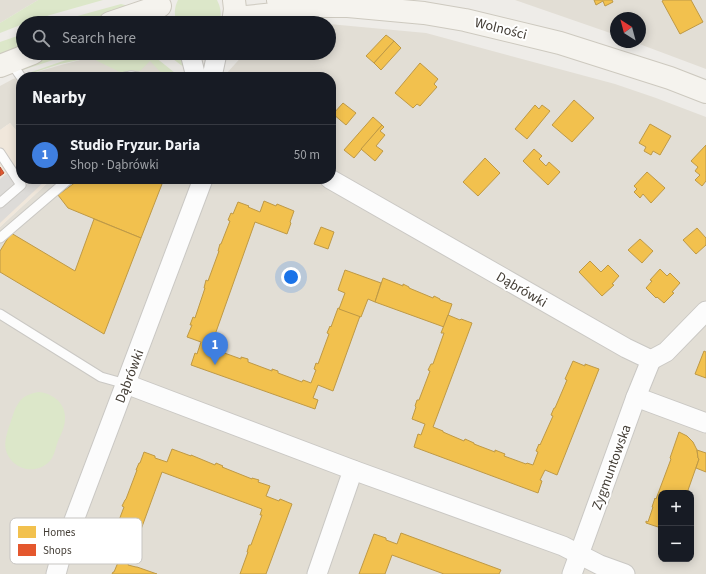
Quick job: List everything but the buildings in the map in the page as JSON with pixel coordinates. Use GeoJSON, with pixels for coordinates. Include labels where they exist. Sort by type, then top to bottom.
{"type":"FeatureCollection","features":[{"type":"Feature","properties":{"kind":"main road"},"geometry":{"type":"LineString","coordinates":[[234,0],[236,9],[235,16]]}},
{"type":"Feature","properties":{"kind":"main road","name":"Wolności"},"geometry":{"type":"LineString","coordinates":[[256,16],[275,14],[283,3],[348,6],[424,13],[465,20],[560,43],[670,78],[706,92]]}},
{"type":"Feature","properties":{"kind":"main road"},"geometry":{"type":"LineString","coordinates":[[137,16],[161,10]]}},
{"type":"Feature","properties":{"kind":"main road"},"geometry":{"type":"LineString","coordinates":[[10,68],[22,60]]}},
{"type":"Feature","properties":{"kind":"street"},"geometry":{"type":"LineString","coordinates":[[192,60],[195,72]]}},
{"type":"Feature","properties":{"kind":"street"},"geometry":{"type":"LineString","coordinates":[[214,72],[216,60]]}},
{"type":"Feature","properties":{"kind":"street","name":"Dąbrówki"},"geometry":{"type":"LineString","coordinates":[[336,182],[626,348],[651,360]]}},
{"type":"Feature","properties":{"kind":"street","name":"Dąbrówki"},"geometry":{"type":"LineString","coordinates":[[75,518],[201,184]]}},
{"type":"Feature","properties":{"kind":"street"},"geometry":{"type":"LineString","coordinates":[[651,360],[666,352],[702,322]]}},
{"type":"Feature","properties":{"kind":"street","name":"Zygmuntowska"},"geometry":{"type":"LineString","coordinates":[[572,574],[636,397],[651,360]]}},
{"type":"Feature","properties":{"kind":"street"},"geometry":{"type":"LineString","coordinates":[[126,384],[353,470],[563,546],[600,565],[624,574]]}},
{"type":"Feature","properties":{"kind":"street"},"geometry":{"type":"LineString","coordinates":[[636,397],[706,423]]}},
{"type":"Feature","properties":{"kind":"street"},"geometry":{"type":"LineString","coordinates":[[317,574],[353,470]]}},
{"type":"Feature","properties":{"kind":"street","name":"Dąbrówki"},"geometry":{"type":"LineString","coordinates":[[56,574],[59,564]]}},
{"type":"Feature","properties":{"kind":"lane"},"geometry":{"type":"LineString","coordinates":[[0,153],[16,177]]}},
{"type":"Feature","properties":{"kind":"lane"},"geometry":{"type":"LineString","coordinates":[[0,203],[20,184]]}},
{"type":"Feature","properties":{"kind":"lane"},"geometry":{"type":"LineString","coordinates":[[0,238],[62,184]]}},
{"type":"Feature","properties":{"kind":"lane"},"geometry":{"type":"LineString","coordinates":[[0,314],[101,377],[126,384]]}},
{"type":"Feature","properties":{"kind":"shaded area"},"geometry":{"type":"Polygon","coordinates":[[[0,0],[38,0],[0,23],[0,0]]]}},
{"type":"Feature","properties":{"kind":"shaded area"},"geometry":{"type":"Polygon","coordinates":[[[515,0],[706,0],[706,69],[646,46],[646,12],[610,12],[610,33],[515,0]]]}},
{"type":"Feature","properties":{"kind":"shaded area"},"geometry":{"type":"Polygon","coordinates":[[[336,25],[426,33],[615,84],[706,117],[706,574],[0,574],[0,227],[47,184],[336,184],[336,72],[228,72],[239,60],[336,60],[336,25]]]}},
{"type":"Feature","properties":{"kind":"shaded area"},"geometry":{"type":"Polygon","coordinates":[[[80,60],[158,60],[173,72],[37,72],[80,60]]]}},
{"type":"Feature","properties":{"kind":"shaded area"},"geometry":{"type":"Polygon","coordinates":[[[16,78],[16,130],[10,123],[0,130],[0,86],[16,78]]]}},
{"type":"Feature","properties":{"kind":"shaded area"},"geometry":{"type":"Polygon","coordinates":[[[10,123],[16,130],[16,184],[47,184],[0,227],[0,130],[10,123]]]}},
{"type":"Feature","properties":{"kind":"shaded area"},"geometry":{"type":"Polygon","coordinates":[[[16,166],[16,184],[42,184],[0,223],[0,179],[16,166]]]}},
{"type":"Feature","properties":{"kind":"green space"},"geometry":{"type":"Polygon","coordinates":[[[38,0],[103,0],[47,16],[16,16],[16,27],[0,33],[0,23],[38,0]]]}},
{"type":"Feature","properties":{"kind":"green space"},"geometry":{"type":"Polygon","coordinates":[[[178,0],[217,0],[221,16],[175,16],[178,0]]]}},
{"type":"Feature","properties":{"kind":"green space"},"geometry":{"type":"Polygon","coordinates":[[[121,4],[127,6],[106,16],[78,16],[121,4]]]}},
{"type":"Feature","properties":{"kind":"green space"},"geometry":{"type":"Polygon","coordinates":[[[16,36],[16,50],[0,56],[0,42],[16,36]]]}},
{"type":"Feature","properties":{"kind":"green space"},"geometry":{"type":"Polygon","coordinates":[[[38,60],[53,60],[23,70],[26,64],[38,60]]]}},
{"type":"Feature","properties":{"kind":"green space"},"geometry":{"type":"Polygon","coordinates":[[[66,60],[79,60],[35,72],[32,72],[66,60]]]}},
{"type":"Feature","properties":{"kind":"green space"},"geometry":{"type":"Polygon","coordinates":[[[95,60],[159,60],[174,72],[160,72],[150,61],[140,71],[132,70],[120,72],[95,60]]]}},
{"type":"Feature","properties":{"kind":"green space"},"geometry":{"type":"Polygon","coordinates":[[[174,60],[184,60],[189,71],[174,60]]]}},
{"type":"Feature","properties":{"kind":"green space"},"geometry":{"type":"Polygon","coordinates":[[[39,392],[51,396],[60,403],[65,413],[63,430],[54,454],[49,462],[39,468],[23,468],[14,463],[7,453],[5,443],[7,432],[14,412],[20,401],[27,395],[39,392]]]}},
{"type":"Feature","properties":{"kind":"place","name":"Studio Fryzur. Daria"},"geometry":{"type":"Point","coordinates":[215,365]}}]}
